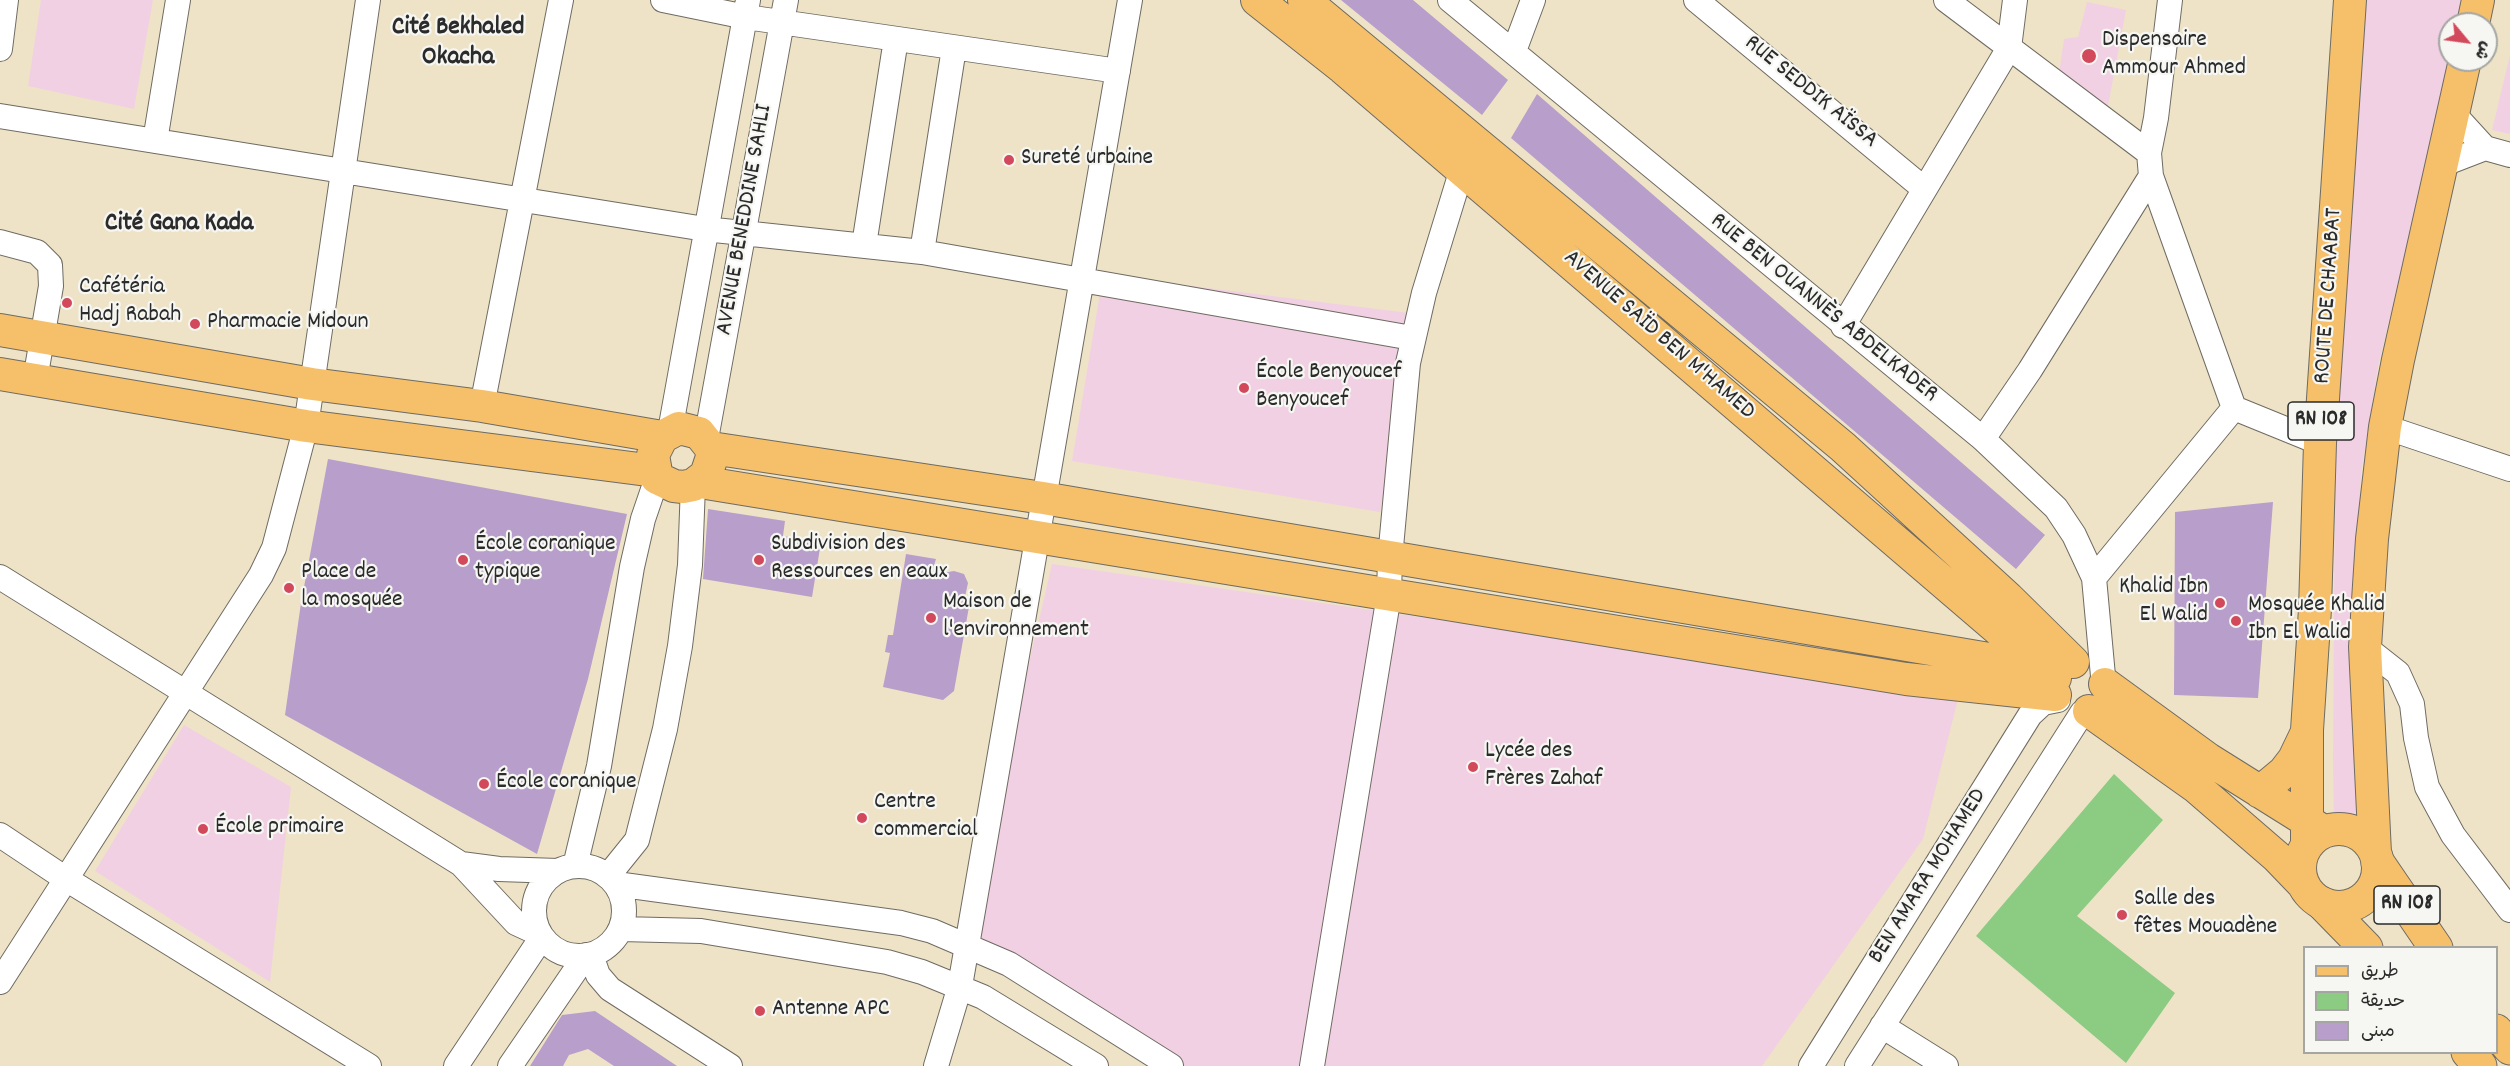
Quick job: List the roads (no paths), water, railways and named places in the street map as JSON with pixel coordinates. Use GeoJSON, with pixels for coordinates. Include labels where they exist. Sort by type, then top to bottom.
{"type":"FeatureCollection","features":[{"type":"Feature","properties":{"kind":"highway","name":"RN 108"},"geometry":{"type":"LineString","coordinates":[[2377,858],[2435,946]]}},
{"type":"Feature","properties":{"kind":"highway","name":"RN 108"},"geometry":{"type":"LineString","coordinates":[[2313,894],[2364,946]]}},
{"type":"Feature","properties":{"kind":"highway"},"geometry":{"type":"LineString","coordinates":[[2498,1033],[2510,1048]]}},
{"type":"Feature","properties":{"kind":"highway"},"geometry":{"type":"LineString","coordinates":[[2469,1054],[2480,1066]]}},
{"type":"Feature","properties":{"kind":"main road","name":"AVENUE SAÏD BEN M'HAMED"},"geometry":{"type":"LineString","coordinates":[[1257,0],[1343,68],[1462,169],[2012,641],[2067,691],[2196,787],[2277,857],[2313,894]]}},
{"type":"Feature","properties":{"kind":"main road","name":"AVENUE SAÏD BEN M'HAMED"},"geometry":{"type":"LineString","coordinates":[[1304,0],[1843,447],[2008,598],[2067,691]]}},
{"type":"Feature","properties":{"kind":"main road","name":"ROUTE DE CHAABAT"},"geometry":{"type":"LineString","coordinates":[[2313,832],[2307,730],[2315,609],[2320,443],[2350,0]]}},
{"type":"Feature","properties":{"kind":"main road","name":"RN 108"},"geometry":{"type":"LineString","coordinates":[[2377,858],[2365,647],[2372,539],[2385,427],[2462,72]]}},
{"type":"Feature","properties":{"kind":"main road"},"geometry":{"type":"LineString","coordinates":[[0,330],[312,384],[482,406],[666,434],[690,429],[708,444],[1043,498],[1989,659],[2067,691],[2102,700],[2104,680]]}},
{"type":"Feature","properties":{"kind":"main road"},"geometry":{"type":"LineString","coordinates":[[0,374],[306,426],[656,474],[674,486],[697,484],[1906,679],[2067,691]]}},
{"type":"Feature","properties":{"kind":"main road"},"geometry":{"type":"LineString","coordinates":[[656,474],[653,455],[666,434]]}},
{"type":"Feature","properties":{"kind":"main road"},"geometry":{"type":"LineString","coordinates":[[697,484],[711,466],[708,444]]}},
{"type":"Feature","properties":{"kind":"main road"},"geometry":{"type":"LineString","coordinates":[[1758,655],[1765,621]]}},
{"type":"Feature","properties":{"kind":"main road"},"geometry":{"type":"LineString","coordinates":[[2104,680],[2199,753],[2260,792],[2313,832],[2334,828],[2354,831],[2363,836],[2377,858],[2375,883],[2362,899],[2343,907],[2313,894],[2299,862],[2313,832]]}},
{"type":"Feature","properties":{"kind":"main road"},"geometry":{"type":"LineString","coordinates":[[2260,792],[2284,772],[2298,752],[2307,730]]}},
{"type":"Feature","properties":{"kind":"street"},"geometry":{"type":"LineString","coordinates":[[0,50],[6,0]]}},
{"type":"Feature","properties":{"kind":"street"},"geometry":{"type":"LineString","coordinates":[[155,141],[178,0]]}},
{"type":"Feature","properties":{"kind":"street"},"geometry":{"type":"LineString","coordinates":[[0,982],[268,561],[306,426],[368,0]]}},
{"type":"Feature","properties":{"kind":"street"},"geometry":{"type":"LineString","coordinates":[[482,406],[561,0]]}},
{"type":"Feature","properties":{"kind":"street"},"geometry":{"type":"LineString","coordinates":[[663,0],[784,11],[896,39],[1118,71]]}},
{"type":"Feature","properties":{"kind":"street"},"geometry":{"type":"LineString","coordinates":[[936,1066],[960,986],[1130,0]]}},
{"type":"Feature","properties":{"kind":"street","name":"RUE BEN OUANNÈS ABDELKADER"},"geometry":{"type":"LineString","coordinates":[[1450,0],[1983,440],[2056,508],[2074,535],[2094,578],[2104,680]]}},
{"type":"Feature","properties":{"kind":"street"},"geometry":{"type":"LineString","coordinates":[[1514,51],[1533,0]]}},
{"type":"Feature","properties":{"kind":"street","name":"RUE SEDDIK AÏSSA"},"geometry":{"type":"LineString","coordinates":[[1696,0],[1923,188]]}},
{"type":"Feature","properties":{"kind":"street"},"geometry":{"type":"LineString","coordinates":[[1946,0],[2009,48],[2150,164],[2234,408],[2320,443]]}},
{"type":"Feature","properties":{"kind":"street"},"geometry":{"type":"LineString","coordinates":[[1843,326],[1923,188],[2009,48],[2015,0]]}},
{"type":"Feature","properties":{"kind":"street"},"geometry":{"type":"LineString","coordinates":[[1983,440],[2030,370],[2150,164],[2170,0]]}},
{"type":"Feature","properties":{"kind":"street","name":"AVENUE BENEDDINE SAHLI"},"geometry":{"type":"LineString","coordinates":[[666,434],[747,9]]}},
{"type":"Feature","properties":{"kind":"street","name":"AVENUE BENEDDINE SAHLI"},"geometry":{"type":"LineString","coordinates":[[708,444],[784,11]]}},
{"type":"Feature","properties":{"kind":"street"},"geometry":{"type":"LineString","coordinates":[[864,245],[896,39]]}},
{"type":"Feature","properties":{"kind":"street"},"geometry":{"type":"LineString","coordinates":[[922,252],[954,48]]}},
{"type":"Feature","properties":{"kind":"street"},"geometry":{"type":"LineString","coordinates":[[2453,113],[2485,148],[2510,155]]}},
{"type":"Feature","properties":{"kind":"street"},"geometry":{"type":"LineString","coordinates":[[0,116],[705,229],[745,231],[922,252],[1412,339]]}},
{"type":"Feature","properties":{"kind":"street"},"geometry":{"type":"LineString","coordinates":[[2441,165],[2485,148]]}},
{"type":"Feature","properties":{"kind":"street"},"geometry":{"type":"LineString","coordinates":[[1312,1066],[1389,595],[1390,558],[1412,339],[1462,169]]}},
{"type":"Feature","properties":{"kind":"street"},"geometry":{"type":"LineString","coordinates":[[0,242],[37,252],[50,265],[51,286],[35,380]]}},
{"type":"Feature","properties":{"kind":"street"},"geometry":{"type":"LineString","coordinates":[[2094,578],[2234,408]]}},
{"type":"Feature","properties":{"kind":"street"},"geometry":{"type":"LineString","coordinates":[[2385,427],[2510,469]]}},
{"type":"Feature","properties":{"kind":"street"},"geometry":{"type":"LineString","coordinates":[[612,880],[624,906],[621,929],[608,945],[588,955],[576,956],[557,950],[540,932],[534,907],[536,896],[549,877],[566,868],[599,766],[632,567],[656,474]]}},
{"type":"Feature","properties":{"kind":"street"},"geometry":{"type":"LineString","coordinates":[[612,880],[637,840],[664,729],[680,646],[697,484]]}},
{"type":"Feature","properties":{"kind":"street"},"geometry":{"type":"LineString","coordinates":[[0,578],[461,864],[516,923],[540,932]]}},
{"type":"Feature","properties":{"kind":"street"},"geometry":{"type":"LineString","coordinates":[[2365,647],[2398,673],[2412,704],[2416,738],[2427,787],[2453,835],[2510,910]]}},
{"type":"Feature","properties":{"kind":"street","name":"BEN AMARA MOHAMED"},"geometry":{"type":"LineString","coordinates":[[1857,1066],[1882,1026],[2067,691]]}},
{"type":"Feature","properties":{"kind":"street","name":"BEN AMARA MOHAMED"},"geometry":{"type":"LineString","coordinates":[[1811,1066],[2030,715],[2043,704],[2067,691]]}},
{"type":"Feature","properties":{"kind":"street"},"geometry":{"type":"LineString","coordinates":[[0,835],[66,879],[369,1066]]}},
{"type":"Feature","properties":{"kind":"street"},"geometry":{"type":"LineString","coordinates":[[461,864],[499,869],[592,867],[612,880],[901,924],[967,944],[1031,977],[1171,1066]]}},
{"type":"Feature","properties":{"kind":"street"},"geometry":{"type":"LineString","coordinates":[[621,929],[701,931],[887,962],[960,986],[1010,1011],[1096,1066]]}},
{"type":"Feature","properties":{"kind":"street"},"geometry":{"type":"LineString","coordinates":[[456,1066],[540,932]]}},
{"type":"Feature","properties":{"kind":"street"},"geometry":{"type":"LineString","coordinates":[[510,1066],[588,955]]}},
{"type":"Feature","properties":{"kind":"street"},"geometry":{"type":"LineString","coordinates":[[588,955],[598,975],[610,989],[730,1066]]}},
{"type":"Feature","properties":{"kind":"street"},"geometry":{"type":"LineString","coordinates":[[1882,1026],[1946,1066]]}},
{"type":"Feature","properties":{"kind":"place","name":"Dispensaire Ammour Ahmed"},"geometry":{"type":"Point","coordinates":[2089,56]}},
{"type":"Feature","properties":{"kind":"place","name":"Sureté urbaine"},"geometry":{"type":"Point","coordinates":[1009,160]}},
{"type":"Feature","properties":{"kind":"place","name":"Cafétéria Hadj Rabah"},"geometry":{"type":"Point","coordinates":[67,303]}},
{"type":"Feature","properties":{"kind":"place","name":"Pharmacie Midoun"},"geometry":{"type":"Point","coordinates":[195,324]}},
{"type":"Feature","properties":{"kind":"place","name":"École Benyoucef Benyoucef"},"geometry":{"type":"Point","coordinates":[1244,388]}},
{"type":"Feature","properties":{"kind":"place","name":"École coranique typique"},"geometry":{"type":"Point","coordinates":[463,560]}},
{"type":"Feature","properties":{"kind":"place","name":"Subdivision des Ressources en eaux"},"geometry":{"type":"Point","coordinates":[759,560]}},
{"type":"Feature","properties":{"kind":"place","name":"Place de la mosquée"},"geometry":{"type":"Point","coordinates":[289,588]}},
{"type":"Feature","properties":{"kind":"place","name":"Khalid Ibn El Walid"},"geometry":{"type":"Point","coordinates":[2220,603]}},
{"type":"Feature","properties":{"kind":"place","name":"Maison de l'environnement"},"geometry":{"type":"Point","coordinates":[931,618]}},
{"type":"Feature","properties":{"kind":"place","name":"Mosquée Khalid Ibn El Walid"},"geometry":{"type":"Point","coordinates":[2236,621]}},
{"type":"Feature","properties":{"kind":"place","name":"Lycée des Frères Zahaf"},"geometry":{"type":"Point","coordinates":[1473,767]}},
{"type":"Feature","properties":{"kind":"place","name":"École coranique"},"geometry":{"type":"Point","coordinates":[484,784]}},
{"type":"Feature","properties":{"kind":"place","name":"Centre commercial"},"geometry":{"type":"Point","coordinates":[862,818]}},
{"type":"Feature","properties":{"kind":"place","name":"École primaire"},"geometry":{"type":"Point","coordinates":[203,829]}},
{"type":"Feature","properties":{"kind":"place","name":"Salle des fêtes Mouadène"},"geometry":{"type":"Point","coordinates":[2122,915]}},
{"type":"Feature","properties":{"kind":"place","name":"Antenne APC"},"geometry":{"type":"Point","coordinates":[760,1011]}},
{"type":"Feature","properties":{"kind":"district","name":"Cité Bekhaled Okacha"},"geometry":{"type":"Point","coordinates":[458,44]}},
{"type":"Feature","properties":{"kind":"district","name":"Cité Gana Kada"},"geometry":{"type":"Point","coordinates":[179,225]}}]}
